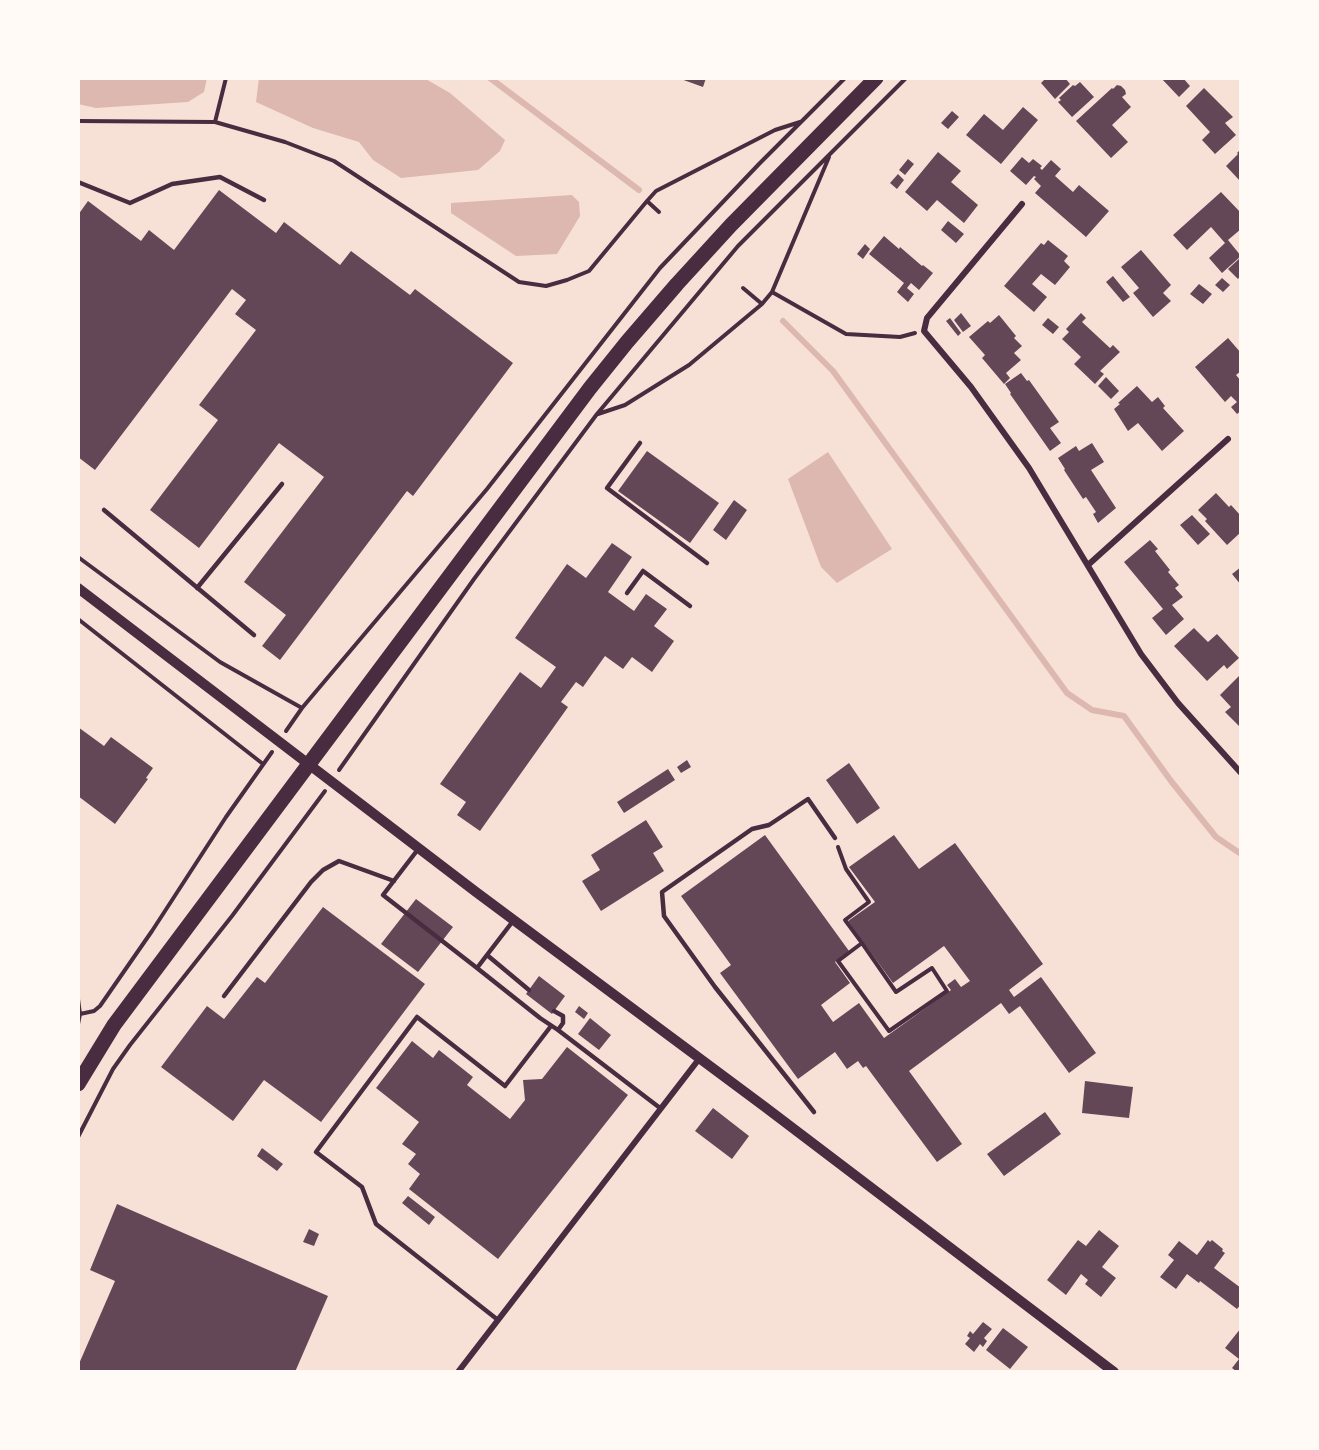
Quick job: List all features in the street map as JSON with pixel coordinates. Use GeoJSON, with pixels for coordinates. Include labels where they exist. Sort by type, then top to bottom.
{"type":"FeatureCollection","features":[{"type":"Feature","properties":{"kind":"main road"},"geometry":{"type":"LineString","coordinates":[[78,1084],[114,1025],[590,388],[677,284],[731,225],[874,79]]}},
{"type":"Feature","properties":{"kind":"street"},"geometry":{"type":"LineString","coordinates":[[1022,204],[927,318],[924,331],[971,387],[1029,468],[1141,654],[1178,704],[1241,773]]}},
{"type":"Feature","properties":{"kind":"street"},"geometry":{"type":"LineString","coordinates":[[1088,565],[1228,439]]}},
{"type":"Feature","properties":{"kind":"street"},"geometry":{"type":"LineString","coordinates":[[78,588],[476,892],[1114,1372]]}},
{"type":"Feature","properties":{"kind":"street"},"geometry":{"type":"LineString","coordinates":[[458,1372],[699,1059]]}},
{"type":"Feature","properties":{"kind":"lane"},"geometry":{"type":"LineString","coordinates":[[78,182],[130,203],[172,184],[220,177],[264,200]]}},
{"type":"Feature","properties":{"kind":"lane"},"geometry":{"type":"LineString","coordinates":[[640,443],[607,488],[707,563]]}},
{"type":"Feature","properties":{"kind":"lane"},"geometry":{"type":"LineString","coordinates":[[197,588],[282,483]]}},
{"type":"Feature","properties":{"kind":"lane"},"geometry":{"type":"LineString","coordinates":[[104,510],[254,635]]}},
{"type":"Feature","properties":{"kind":"lane"},"geometry":{"type":"LineString","coordinates":[[627,593],[643,572],[690,606]]}},
{"type":"Feature","properties":{"kind":"lane"},"geometry":{"type":"LineString","coordinates":[[814,1112],[715,987],[664,916],[662,892],[752,829],[769,825],[808,800],[835,838]]}},
{"type":"Feature","properties":{"kind":"lane"},"geometry":{"type":"LineString","coordinates":[[419,848],[383,895],[660,1108]]}},
{"type":"Feature","properties":{"kind":"lane"},"geometry":{"type":"LineString","coordinates":[[224,996],[311,882],[323,870],[339,861],[394,881]]}},
{"type":"Feature","properties":{"kind":"lane"},"geometry":{"type":"LineString","coordinates":[[477,968],[515,920]]}},
{"type":"Feature","properties":{"kind":"lane"},"geometry":{"type":"LineString","coordinates":[[487,955],[529,990]]}},
{"type":"Feature","properties":{"kind":"lane"},"geometry":{"type":"LineString","coordinates":[[554,1011],[562,1016],[563,1023],[558,1030]]}},
{"type":"Feature","properties":{"kind":"lane"},"geometry":{"type":"LineString","coordinates":[[498,1320],[376,1224],[362,1187],[316,1152],[417,1017],[505,1086],[551,1026]]}},
{"type":"Feature","properties":{"kind":"path"},"geometry":{"type":"LineString","coordinates":[[214,122],[226,78]]}},
{"type":"Feature","properties":{"kind":"path"},"geometry":{"type":"LineString","coordinates":[[80,1014],[94,1011],[100,1006],[302,708],[487,489],[660,268],[845,78]]}},
{"type":"Feature","properties":{"kind":"path"},"geometry":{"type":"LineString","coordinates":[[78,1137],[113,1069],[130,1045],[232,916],[332,782],[474,579],[597,414],[738,246],[906,78]]}},
{"type":"Feature","properties":{"kind":"path"},"geometry":{"type":"LineString","coordinates":[[78,121],[214,122],[285,142],[334,161],[519,282],[546,286],[589,271],[656,191],[775,130],[802,121]]}},
{"type":"Feature","properties":{"kind":"path"},"geometry":{"type":"LineString","coordinates":[[597,414],[625,405],[689,365],[762,304],[772,292],[830,154]]}},
{"type":"Feature","properties":{"kind":"path"},"geometry":{"type":"LineString","coordinates":[[647,201],[659,212]]}},
{"type":"Feature","properties":{"kind":"path"},"geometry":{"type":"LineString","coordinates":[[743,288],[762,304]]}},
{"type":"Feature","properties":{"kind":"path"},"geometry":{"type":"LineString","coordinates":[[772,292],[846,334],[900,337],[924,331]]}},
{"type":"Feature","properties":{"kind":"path"},"geometry":{"type":"LineString","coordinates":[[78,557],[220,662],[302,708]]}},
{"type":"Feature","properties":{"kind":"path"},"geometry":{"type":"LineString","coordinates":[[78,619],[262,764]]}},
{"type":"Feature","properties":{"kind":"path"},"geometry":{"type":"LineString","coordinates":[[835,838],[846,869],[869,902],[845,920],[862,943],[896,992],[932,968],[947,991],[889,1031],[838,961],[862,943]]}},
{"type":"Feature","properties":{"kind":"path"},"geometry":{"type":"LineString","coordinates":[[78,999],[80,1014],[78,1024]]}},
{"type":"Feature","properties":{"kind":"shaded area"},"geometry":{"type":"Polygon","coordinates":[[[78,78],[207,78],[204,92],[188,102],[96,108],[78,104],[78,78]]]}},
{"type":"Feature","properties":{"kind":"shaded area"},"geometry":{"type":"Polygon","coordinates":[[[259,78],[424,78],[450,93],[505,140],[500,151],[478,170],[401,178],[373,160],[359,142],[313,128],[256,102],[259,78]]]}},
{"type":"Feature","properties":{"kind":"shaded area"},"geometry":{"type":"Polygon","coordinates":[[[572,195],[579,202],[580,216],[557,254],[516,256],[451,213],[451,203],[572,195]]]}},
{"type":"Feature","properties":{"kind":"shaded area"},"geometry":{"type":"Polygon","coordinates":[[[828,452],[892,549],[837,583],[821,567],[788,479],[828,452]]]}},
{"type":"Feature","properties":{"kind":"building"},"geometry":{"type":"Polygon","coordinates":[[[678,78],[706,78],[703,87],[678,78]]]}},
{"type":"Feature","properties":{"kind":"building"},"geometry":{"type":"Polygon","coordinates":[[[1046,78],[1065,78],[1070,84],[1055,99],[1041,83],[1046,78]]]}},
{"type":"Feature","properties":{"kind":"building"},"geometry":{"type":"Polygon","coordinates":[[[1161,78],[1183,78],[1190,86],[1179,97],[1161,78]]]}},
{"type":"Feature","properties":{"kind":"building"},"geometry":{"type":"Polygon","coordinates":[[[1080,82],[1094,97],[1072,117],[1058,102],[1061,100],[1059,98],[1073,85],[1080,82]]]}},
{"type":"Feature","properties":{"kind":"building"},"geometry":{"type":"Polygon","coordinates":[[[1117,85],[1125,90],[1126,94],[1122,97],[1131,107],[1112,125],[1128,142],[1111,158],[1076,121],[1117,85]]]}},
{"type":"Feature","properties":{"kind":"building"},"geometry":{"type":"Polygon","coordinates":[[[1204,88],[1233,117],[1225,123],[1236,135],[1215,154],[1202,140],[1210,132],[1186,106],[1204,88]]]}},
{"type":"Feature","properties":{"kind":"building"},"geometry":{"type":"Polygon","coordinates":[[[1023,107],[1038,120],[1001,164],[966,135],[984,114],[1003,130],[1023,107]]]}},
{"type":"Feature","properties":{"kind":"building"},"geometry":{"type":"Polygon","coordinates":[[[952,111],[959,117],[948,129],[941,123],[952,111]]]}},
{"type":"Feature","properties":{"kind":"building"},"geometry":{"type":"Polygon","coordinates":[[[1241,149],[1241,182],[1226,166],[1241,149]]]}},
{"type":"Feature","properties":{"kind":"building"},"geometry":{"type":"Polygon","coordinates":[[[938,152],[961,171],[951,182],[978,205],[964,223],[937,200],[927,211],[905,192],[938,152]]]}},
{"type":"Feature","properties":{"kind":"building"},"geometry":{"type":"Polygon","coordinates":[[[1022,157],[1029,163],[1033,159],[1042,166],[1040,168],[1042,170],[1051,160],[1061,169],[1055,176],[1073,192],[1079,185],[1109,211],[1086,237],[1035,193],[1041,186],[1034,179],[1036,177],[1034,176],[1026,185],[1010,171],[1022,157]]]}},
{"type":"Feature","properties":{"kind":"building"},"geometry":{"type":"Polygon","coordinates":[[[908,159],[914,164],[905,175],[899,170],[908,159]]]}},
{"type":"Feature","properties":{"kind":"building"},"geometry":{"type":"Polygon","coordinates":[[[898,174],[904,180],[897,189],[890,183],[898,174]]]}},
{"type":"Feature","properties":{"kind":"building"},"geometry":{"type":"Polygon","coordinates":[[[219,190],[276,233],[284,222],[340,265],[351,251],[410,295],[415,289],[513,363],[413,496],[407,491],[280,660],[262,646],[286,615],[244,582],[324,477],[279,443],[199,548],[150,510],[218,420],[199,405],[256,330],[235,314],[246,300],[232,289],[95,470],[78,457],[78,215],[88,201],[141,241],[149,230],[174,250],[219,190]]]}},
{"type":"Feature","properties":{"kind":"building"},"geometry":{"type":"Polygon","coordinates":[[[1221,192],[1241,213],[1241,229],[1228,240],[1241,256],[1222,273],[1209,258],[1225,243],[1211,227],[1187,250],[1173,235],[1221,192]]]}},
{"type":"Feature","properties":{"kind":"building"},"geometry":{"type":"Polygon","coordinates":[[[948,221],[964,234],[956,243],[941,230],[948,221]]]}},
{"type":"Feature","properties":{"kind":"building"},"geometry":{"type":"Polygon","coordinates":[[[884,236],[933,273],[919,290],[911,283],[907,288],[914,294],[908,302],[897,292],[904,283],[869,254],[884,236]]]}},
{"type":"Feature","properties":{"kind":"building"},"geometry":{"type":"Polygon","coordinates":[[[1048,240],[1068,256],[1064,261],[1070,267],[1055,285],[1041,274],[1032,284],[1047,297],[1034,312],[1004,286],[1041,243],[1044,245],[1048,240]]]}},
{"type":"Feature","properties":{"kind":"building"},"geometry":{"type":"Polygon","coordinates":[[[865,244],[870,249],[863,259],[857,254],[865,244]]]}},
{"type":"Feature","properties":{"kind":"building"},"geometry":{"type":"Polygon","coordinates":[[[1141,250],[1171,285],[1163,293],[1171,301],[1153,317],[1133,293],[1139,288],[1121,267],[1141,250]]]}},
{"type":"Feature","properties":{"kind":"building"},"geometry":{"type":"Polygon","coordinates":[[[1241,257],[1241,275],[1238,279],[1228,269],[1241,257]]]}},
{"type":"Feature","properties":{"kind":"building"},"geometry":{"type":"Polygon","coordinates":[[[1113,276],[1130,297],[1123,302],[1106,282],[1113,276]]]}},
{"type":"Feature","properties":{"kind":"building"},"geometry":{"type":"Polygon","coordinates":[[[1222,278],[1230,285],[1223,292],[1215,285],[1222,278]]]}},
{"type":"Feature","properties":{"kind":"building"},"geometry":{"type":"Polygon","coordinates":[[[1199,284],[1212,294],[1203,304],[1190,294],[1199,284]]]}},
{"type":"Feature","properties":{"kind":"building"},"geometry":{"type":"Polygon","coordinates":[[[961,313],[971,326],[963,332],[954,320],[961,313]]]}},
{"type":"Feature","properties":{"kind":"building"},"geometry":{"type":"Polygon","coordinates":[[[1081,313],[1086,318],[1082,322],[1110,348],[1113,345],[1120,352],[1100,371],[1104,374],[1095,384],[1074,364],[1081,357],[1062,339],[1069,332],[1066,329],[1081,313]]]}},
{"type":"Feature","properties":{"kind":"building"},"geometry":{"type":"Polygon","coordinates":[[[999,315],[1022,346],[1014,353],[1021,360],[1006,373],[1010,378],[1004,384],[982,358],[985,355],[969,337],[999,315]]]}},
{"type":"Feature","properties":{"kind":"building"},"geometry":{"type":"Polygon","coordinates":[[[950,318],[961,333],[958,336],[946,321],[950,318]]]}},
{"type":"Feature","properties":{"kind":"building"},"geometry":{"type":"Polygon","coordinates":[[[1048,318],[1059,327],[1053,334],[1042,325],[1048,318]]]}},
{"type":"Feature","properties":{"kind":"building"},"geometry":{"type":"Polygon","coordinates":[[[1228,338],[1241,353],[1241,371],[1236,375],[1241,381],[1241,411],[1237,414],[1231,407],[1237,402],[1231,396],[1225,402],[1195,367],[1228,338]]]}},
{"type":"Feature","properties":{"kind":"building"},"geometry":{"type":"Polygon","coordinates":[[[1021,373],[1027,381],[1029,380],[1059,422],[1050,428],[1061,443],[1050,451],[1005,384],[1021,373]]]}},
{"type":"Feature","properties":{"kind":"building"},"geometry":{"type":"Polygon","coordinates":[[[1106,377],[1119,391],[1111,399],[1098,386],[1106,377]]]}},
{"type":"Feature","properties":{"kind":"building"},"geometry":{"type":"Polygon","coordinates":[[[1137,386],[1152,402],[1158,397],[1165,406],[1163,408],[1184,431],[1162,451],[1138,423],[1128,431],[1114,409],[1137,386]]]}},
{"type":"Feature","properties":{"kind":"building"},"geometry":{"type":"Polygon","coordinates":[[[1092,443],[1104,462],[1091,470],[1116,508],[1098,523],[1093,514],[1096,512],[1086,497],[1083,499],[1058,458],[1076,446],[1079,451],[1092,443]]]}},
{"type":"Feature","properties":{"kind":"building"},"geometry":{"type":"Polygon","coordinates":[[[647,451],[719,503],[690,543],[618,491],[647,451]]]}},
{"type":"Feature","properties":{"kind":"building"},"geometry":{"type":"Polygon","coordinates":[[[1216,493],[1241,516],[1241,532],[1227,545],[1198,510],[1216,493]]]}},
{"type":"Feature","properties":{"kind":"building"},"geometry":{"type":"Polygon","coordinates":[[[734,500],[747,510],[726,540],[713,530],[734,500]]]}},
{"type":"Feature","properties":{"kind":"building"},"geometry":{"type":"Polygon","coordinates":[[[1192,515],[1210,534],[1198,545],[1180,525],[1192,515]]]}},
{"type":"Feature","properties":{"kind":"building"},"geometry":{"type":"Polygon","coordinates":[[[1150,540],[1158,549],[1155,551],[1170,570],[1168,572],[1179,585],[1175,588],[1183,597],[1172,605],[1184,619],[1166,635],[1152,618],[1163,609],[1124,562],[1150,540]]]}},
{"type":"Feature","properties":{"kind":"building"},"geometry":{"type":"Polygon","coordinates":[[[612,543],[632,557],[608,592],[634,611],[646,594],[667,609],[654,626],[674,641],[652,672],[632,657],[623,669],[605,656],[583,687],[576,682],[561,702],[568,707],[480,831],[457,815],[466,802],[440,784],[520,672],[541,688],[556,667],[515,638],[567,564],[586,578],[612,543]]]}},
{"type":"Feature","properties":{"kind":"building"},"geometry":{"type":"Polygon","coordinates":[[[1241,567],[1241,585],[1232,574],[1241,567]]]}},
{"type":"Feature","properties":{"kind":"building"},"geometry":{"type":"Polygon","coordinates":[[[1194,628],[1208,642],[1217,634],[1239,658],[1227,669],[1224,665],[1207,681],[1174,646],[1194,628]]]}},
{"type":"Feature","properties":{"kind":"building"},"geometry":{"type":"Polygon","coordinates":[[[1241,674],[1241,728],[1225,712],[1231,707],[1220,695],[1241,674]]]}},
{"type":"Feature","properties":{"kind":"building"},"geometry":{"type":"Polygon","coordinates":[[[78,727],[104,746],[111,737],[153,768],[146,778],[148,779],[115,824],[78,796],[78,727]]]}},
{"type":"Feature","properties":{"kind":"building"},"geometry":{"type":"Polygon","coordinates":[[[687,760],[691,767],[681,773],[677,767],[687,760]]]}},
{"type":"Feature","properties":{"kind":"building"},"geometry":{"type":"Polygon","coordinates":[[[849,763],[880,808],[857,824],[826,780],[849,763]]]}},
{"type":"Feature","properties":{"kind":"building"},"geometry":{"type":"Polygon","coordinates":[[[668,769],[675,780],[624,813],[617,802],[668,769]]]}},
{"type":"Feature","properties":{"kind":"building"},"geometry":{"type":"Polygon","coordinates":[[[646,820],[663,847],[653,853],[664,871],[601,911],[582,881],[600,870],[591,855],[646,820]]]}},
{"type":"Feature","properties":{"kind":"building"},"geometry":{"type":"Polygon","coordinates":[[[765,835],[849,951],[835,962],[850,983],[821,1005],[833,1022],[859,1003],[884,1038],[951,990],[947,985],[955,979],[961,987],[970,981],[944,946],[893,983],[848,921],[875,902],[849,867],[894,835],[919,869],[955,843],[1043,964],[1009,990],[1014,997],[1041,977],[1096,1053],[1069,1073],[1020,1006],[1009,1014],[1001,1003],[909,1071],[962,1144],[937,1162],[866,1066],[863,1068],[858,1061],[847,1069],[835,1052],[798,1079],[720,973],[731,965],[681,896],[765,835]]]}},
{"type":"Feature","properties":{"kind":"building"},"geometry":{"type":"Polygon","coordinates":[[[416,899],[453,927],[418,972],[381,944],[416,899]]]}},
{"type":"Feature","properties":{"kind":"building"},"geometry":{"type":"Polygon","coordinates":[[[323,907],[425,984],[321,1122],[264,1080],[233,1121],[161,1067],[207,1006],[224,1019],[257,977],[265,983],[323,907]]]}},
{"type":"Feature","properties":{"kind":"building"},"geometry":{"type":"Polygon","coordinates":[[[539,976],[565,996],[552,1014],[526,994],[539,976]]]}},
{"type":"Feature","properties":{"kind":"building"},"geometry":{"type":"Polygon","coordinates":[[[579,1006],[588,1013],[584,1019],[575,1012],[579,1006]]]}},
{"type":"Feature","properties":{"kind":"building"},"geometry":{"type":"Polygon","coordinates":[[[590,1018],[611,1035],[599,1050],[578,1034],[590,1018]]]}},
{"type":"Feature","properties":{"kind":"building"},"geometry":{"type":"Polygon","coordinates":[[[412,1041],[433,1058],[439,1050],[473,1077],[467,1085],[510,1119],[525,1100],[523,1080],[542,1079],[567,1047],[628,1095],[498,1259],[409,1189],[420,1174],[408,1164],[416,1154],[402,1144],[419,1122],[376,1088],[412,1041]]]}},
{"type":"Feature","properties":{"kind":"building"},"geometry":{"type":"Polygon","coordinates":[[[1085,1081],[1133,1087],[1129,1118],[1082,1113],[1085,1081]]]}},
{"type":"Feature","properties":{"kind":"building"},"geometry":{"type":"Polygon","coordinates":[[[713,1108],[749,1136],[732,1159],[695,1131],[713,1108]]]}},
{"type":"Feature","properties":{"kind":"building"},"geometry":{"type":"Polygon","coordinates":[[[1045,1112],[1061,1134],[1004,1176],[987,1154],[1045,1112]]]}},
{"type":"Feature","properties":{"kind":"building"},"geometry":{"type":"Polygon","coordinates":[[[262,1148],[283,1164],[277,1171],[257,1156],[262,1148]]]}},
{"type":"Feature","properties":{"kind":"building"},"geometry":{"type":"Polygon","coordinates":[[[408,1196],[435,1217],[429,1225],[402,1203],[408,1196]]]}},
{"type":"Feature","properties":{"kind":"building"},"geometry":{"type":"Polygon","coordinates":[[[117,1204],[328,1296],[295,1372],[78,1372],[78,1366],[115,1281],[90,1270],[117,1204]]]}},
{"type":"Feature","properties":{"kind":"building"},"geometry":{"type":"Polygon","coordinates":[[[309,1229],[319,1234],[314,1246],[303,1242],[309,1229]]]}},
{"type":"Feature","properties":{"kind":"building"},"geometry":{"type":"Polygon","coordinates":[[[1099,1230],[1119,1246],[1102,1267],[1116,1278],[1101,1297],[1085,1284],[1088,1280],[1081,1274],[1066,1295],[1047,1280],[1078,1240],[1086,1246],[1099,1230]]]}},
{"type":"Feature","properties":{"kind":"building"},"geometry":{"type":"Polygon","coordinates":[[[1208,1240],[1210,1242],[1212,1240],[1225,1253],[1214,1268],[1241,1288],[1241,1304],[1237,1309],[1187,1274],[1176,1289],[1160,1277],[1174,1260],[1168,1255],[1179,1241],[1197,1255],[1208,1240]]]}},
{"type":"Feature","properties":{"kind":"building"},"geometry":{"type":"Polygon","coordinates":[[[983,1322],[992,1329],[984,1338],[987,1341],[983,1347],[980,1344],[974,1352],[965,1344],[970,1338],[967,1336],[970,1331],[973,1334],[983,1322]]]}},
{"type":"Feature","properties":{"kind":"building"},"geometry":{"type":"Polygon","coordinates":[[[1003,1328],[1028,1347],[1010,1369],[986,1350],[1003,1328]]]}},
{"type":"Feature","properties":{"kind":"building"},"geometry":{"type":"Polygon","coordinates":[[[1241,1328],[1241,1372],[1237,1372],[1232,1368],[1239,1359],[1225,1348],[1241,1328]]]}},
{"type":"Feature","properties":{"kind":"waterway"},"geometry":{"type":"LineString","coordinates":[[490,78],[639,190]]}},
{"type":"Feature","properties":{"kind":"waterway"},"geometry":{"type":"LineString","coordinates":[[783,321],[833,371],[1067,693],[1092,710],[1124,716],[1171,781],[1216,837],[1241,854]]}}]}
